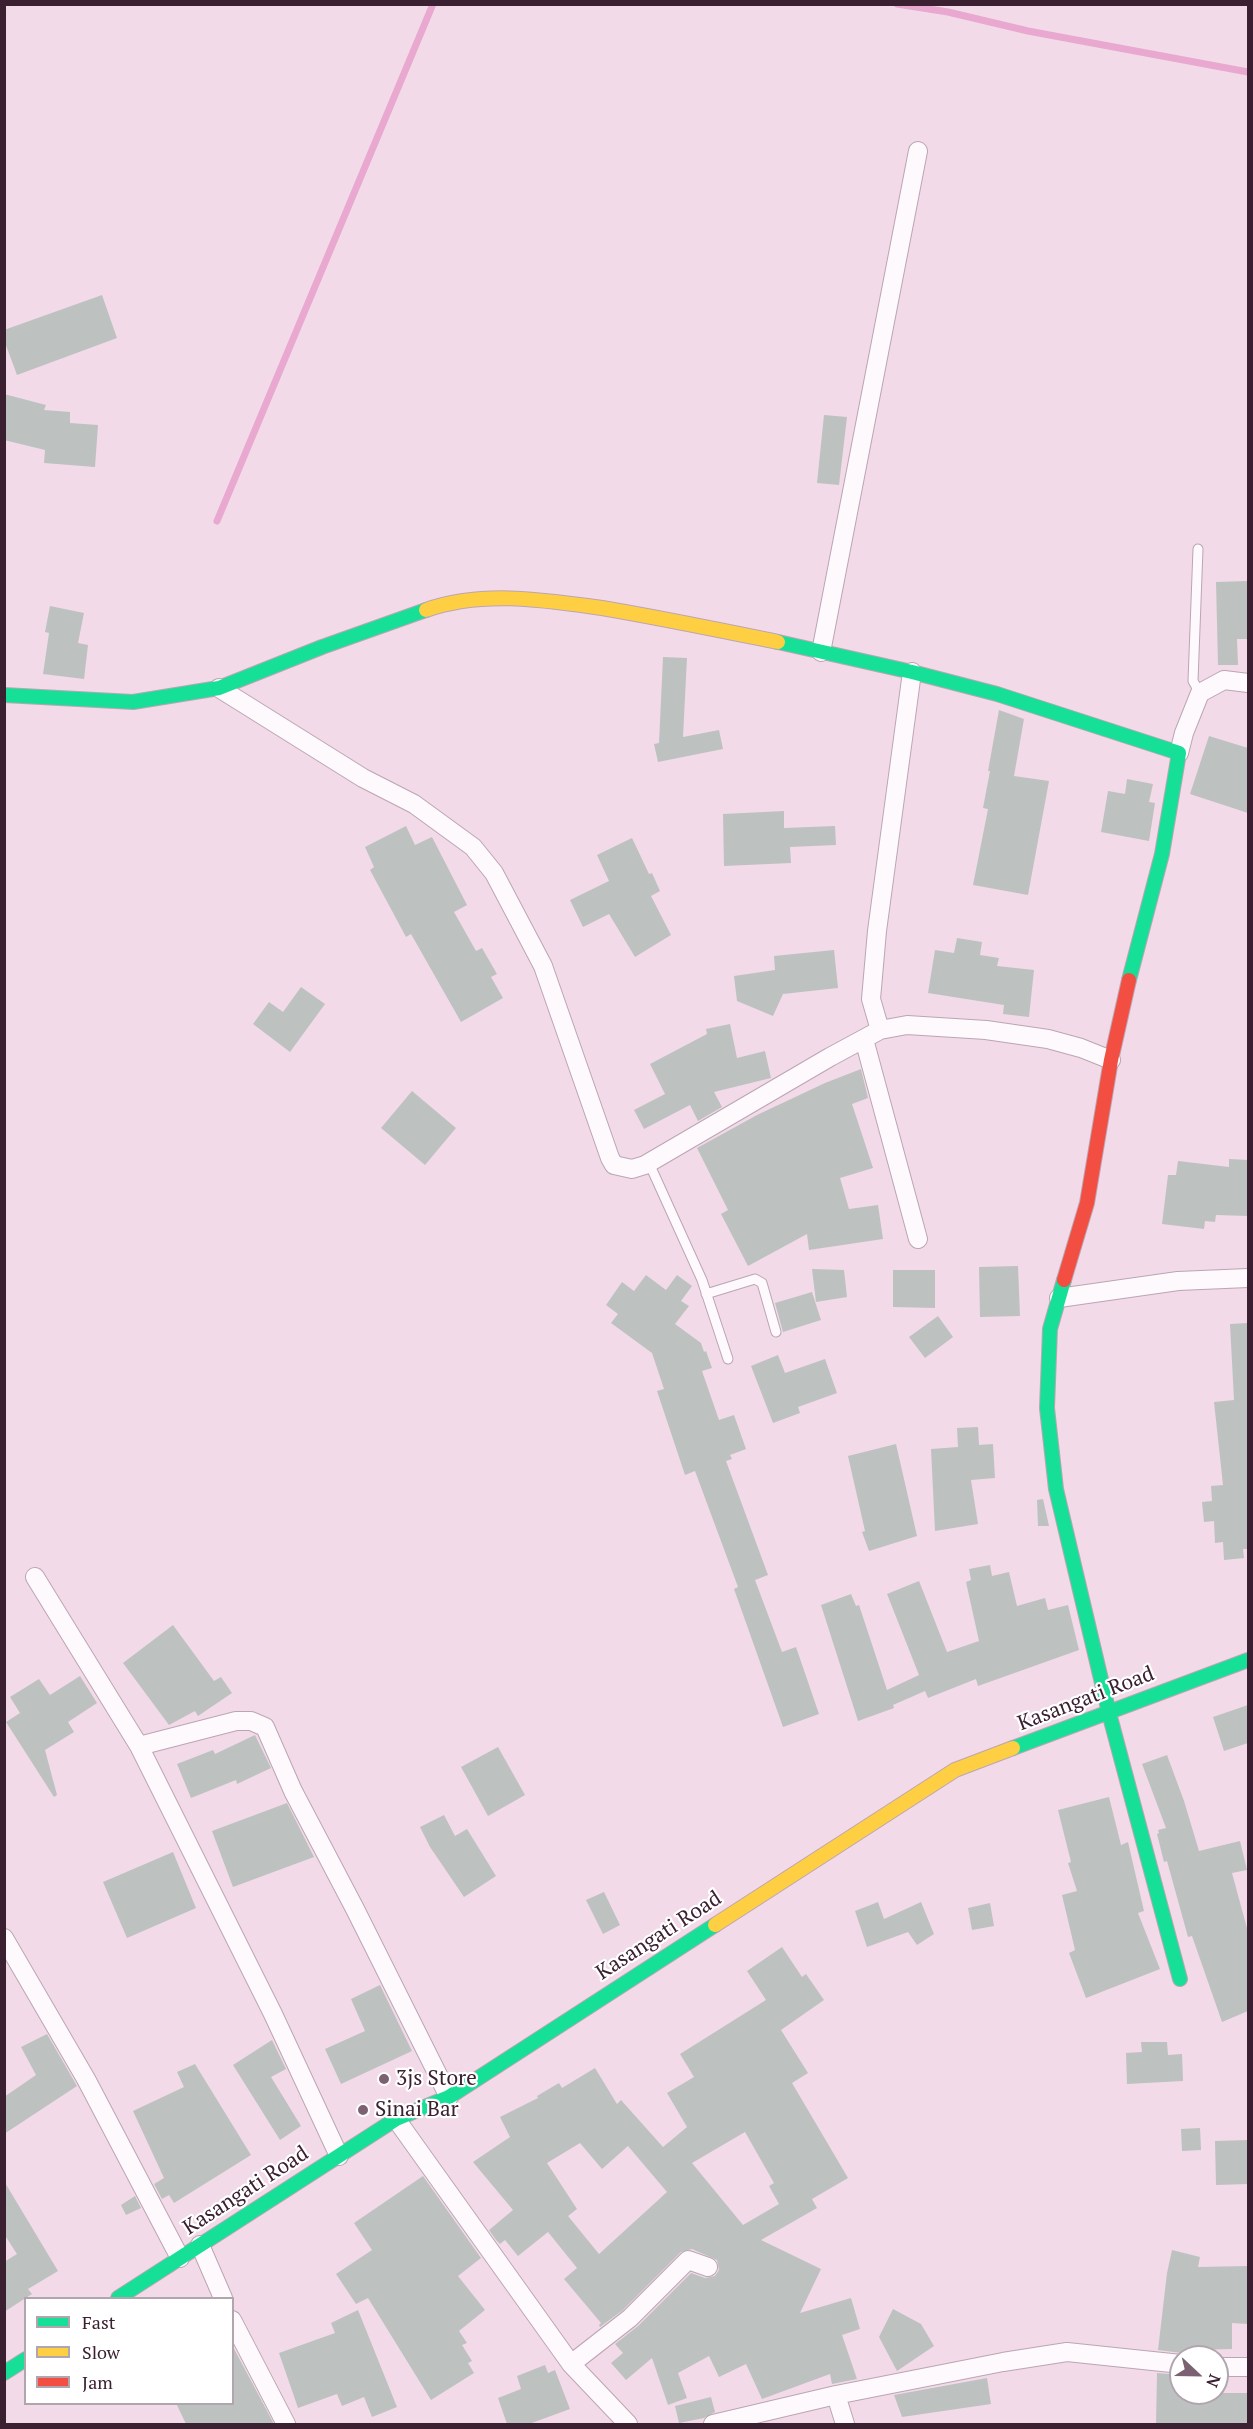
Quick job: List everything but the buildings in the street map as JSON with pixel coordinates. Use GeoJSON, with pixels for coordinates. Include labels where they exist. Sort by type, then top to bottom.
{"type":"FeatureCollection","features":[{"type":"Feature","properties":{"kind":"street"},"geometry":{"type":"LineString","coordinates":[[821,652],[918,151]]}},
{"type":"Feature","properties":{"kind":"street"},"geometry":{"type":"LineString","coordinates":[[4,695],[133,702],[219,688],[322,647],[431,608],[471,599],[546,600],[671,619],[912,672],[997,694],[1179,753]]}},
{"type":"Feature","properties":{"kind":"street"},"geometry":{"type":"LineString","coordinates":[[912,672],[879,919],[871,999],[872,1034],[918,1239]]}},
{"type":"Feature","properties":{"kind":"street"},"geometry":{"type":"LineString","coordinates":[[1180,1979],[1109,1713],[1056,1489],[1047,1408],[1050,1329],[1087,1203],[1111,1060],[1162,855],[1184,733],[1200,693],[1224,680],[1248,683]]}},
{"type":"Feature","properties":{"kind":"street"},"geometry":{"type":"LineString","coordinates":[[219,688],[363,778],[414,804],[473,847],[494,873],[543,966],[614,1165],[632,1169],[649,1163],[872,1034],[907,1025],[986,1030],[1048,1039],[1082,1048],[1111,1060]]}},
{"type":"Feature","properties":{"kind":"street"},"geometry":{"type":"LineString","coordinates":[[1059,1298],[1178,1281],[1248,1278]]}},
{"type":"Feature","properties":{"kind":"street"},"geometry":{"type":"LineString","coordinates":[[35,1576],[139,1746],[273,2014],[339,2156]]}},
{"type":"Feature","properties":{"kind":"street","name":"Kasangati Road"},"geometry":{"type":"LineString","coordinates":[[120,2297],[396,2119],[449,2097],[955,1770],[1248,1660]]}},
{"type":"Feature","properties":{"kind":"street"},"geometry":{"type":"LineString","coordinates":[[139,1746],[236,1721],[251,1721],[265,1727],[293,1791],[449,2097]]}},
{"type":"Feature","properties":{"kind":"street"},"geometry":{"type":"LineString","coordinates":[[4,1938],[86,2079],[180,2258]]}},
{"type":"Feature","properties":{"kind":"street"},"geometry":{"type":"LineString","coordinates":[[396,2119],[571,2364],[628,2424]]}},
{"type":"Feature","properties":{"kind":"street"},"geometry":{"type":"LineString","coordinates":[[200,2245],[223,2297]]}},
{"type":"Feature","properties":{"kind":"street"},"geometry":{"type":"LineString","coordinates":[[571,2364],[630,2318],[688,2260],[708,2267]]}},
{"type":"Feature","properties":{"kind":"street"},"geometry":{"type":"LineString","coordinates":[[234,2324],[286,2424]]}},
{"type":"Feature","properties":{"kind":"street"},"geometry":{"type":"LineString","coordinates":[[713,2424],[836,2395],[1003,2362],[1067,2352],[1169,2363]]}},
{"type":"Feature","properties":{"kind":"street"},"geometry":{"type":"LineString","coordinates":[[4,2373],[24,2360]]}},
{"type":"Feature","properties":{"kind":"street"},"geometry":{"type":"LineString","coordinates":[[1229,2367],[1248,2367]]}},
{"type":"Feature","properties":{"kind":"street"},"geometry":{"type":"LineString","coordinates":[[836,2395],[845,2424]]}},
{"type":"Feature","properties":{"kind":"lane"},"geometry":{"type":"LineString","coordinates":[[1198,549],[1193,681],[1200,693]]}},
{"type":"Feature","properties":{"kind":"lane"},"geometry":{"type":"LineString","coordinates":[[649,1163],[706,1294],[728,1359]]}},
{"type":"Feature","properties":{"kind":"lane"},"geometry":{"type":"LineString","coordinates":[[706,1294],[755,1279],[762,1283],[776,1332]]}},
{"type":"Feature","properties":{"kind":"waterway"},"geometry":{"type":"LineString","coordinates":[[217,521],[433,4]]}},
{"type":"Feature","properties":{"kind":"waterway"},"geometry":{"type":"LineString","coordinates":[[897,4],[948,12],[1028,31],[1248,72]]}},
{"type":"Feature","properties":{"kind":"traffic: fast"},"geometry":{"type":"LineString","coordinates":[[4,695],[133,702],[219,688],[322,647],[426,610]]}},
{"type":"Feature","properties":{"kind":"traffic: fast"},"geometry":{"type":"LineString","coordinates":[[778,642],[997,694],[1179,753],[1162,854],[1129,980]]}},
{"type":"Feature","properties":{"kind":"traffic: fast"},"geometry":{"type":"LineString","coordinates":[[1064,1280],[1050,1329],[1047,1408],[1056,1489],[1109,1713],[1180,1979]]}},
{"type":"Feature","properties":{"kind":"traffic: fast"},"geometry":{"type":"LineString","coordinates":[[1013,1748],[1248,1660]]}},
{"type":"Feature","properties":{"kind":"traffic: fast"},"geometry":{"type":"LineString","coordinates":[[120,2297],[396,2119],[449,2097],[715,1925]]}},
{"type":"Feature","properties":{"kind":"traffic: fast"},"geometry":{"type":"LineString","coordinates":[[4,2373],[24,2360]]}},
{"type":"Feature","properties":{"kind":"traffic: slow"},"geometry":{"type":"LineString","coordinates":[[426,610],[469,600],[491,598],[536,600],[624,612],[778,642]]}},
{"type":"Feature","properties":{"kind":"traffic: slow"},"geometry":{"type":"LineString","coordinates":[[715,1925],[955,1770],[1013,1748]]}},
{"type":"Feature","properties":{"kind":"traffic: jam"},"geometry":{"type":"LineString","coordinates":[[1064,1280],[1087,1203],[1111,1060],[1129,980]]}},
{"type":"Feature","properties":{"kind":"place","name":"3js Store"},"geometry":{"type":"Point","coordinates":[384,2079]}},
{"type":"Feature","properties":{"kind":"place","name":"Sinai Bar"},"geometry":{"type":"Point","coordinates":[363,2110]}}]}
